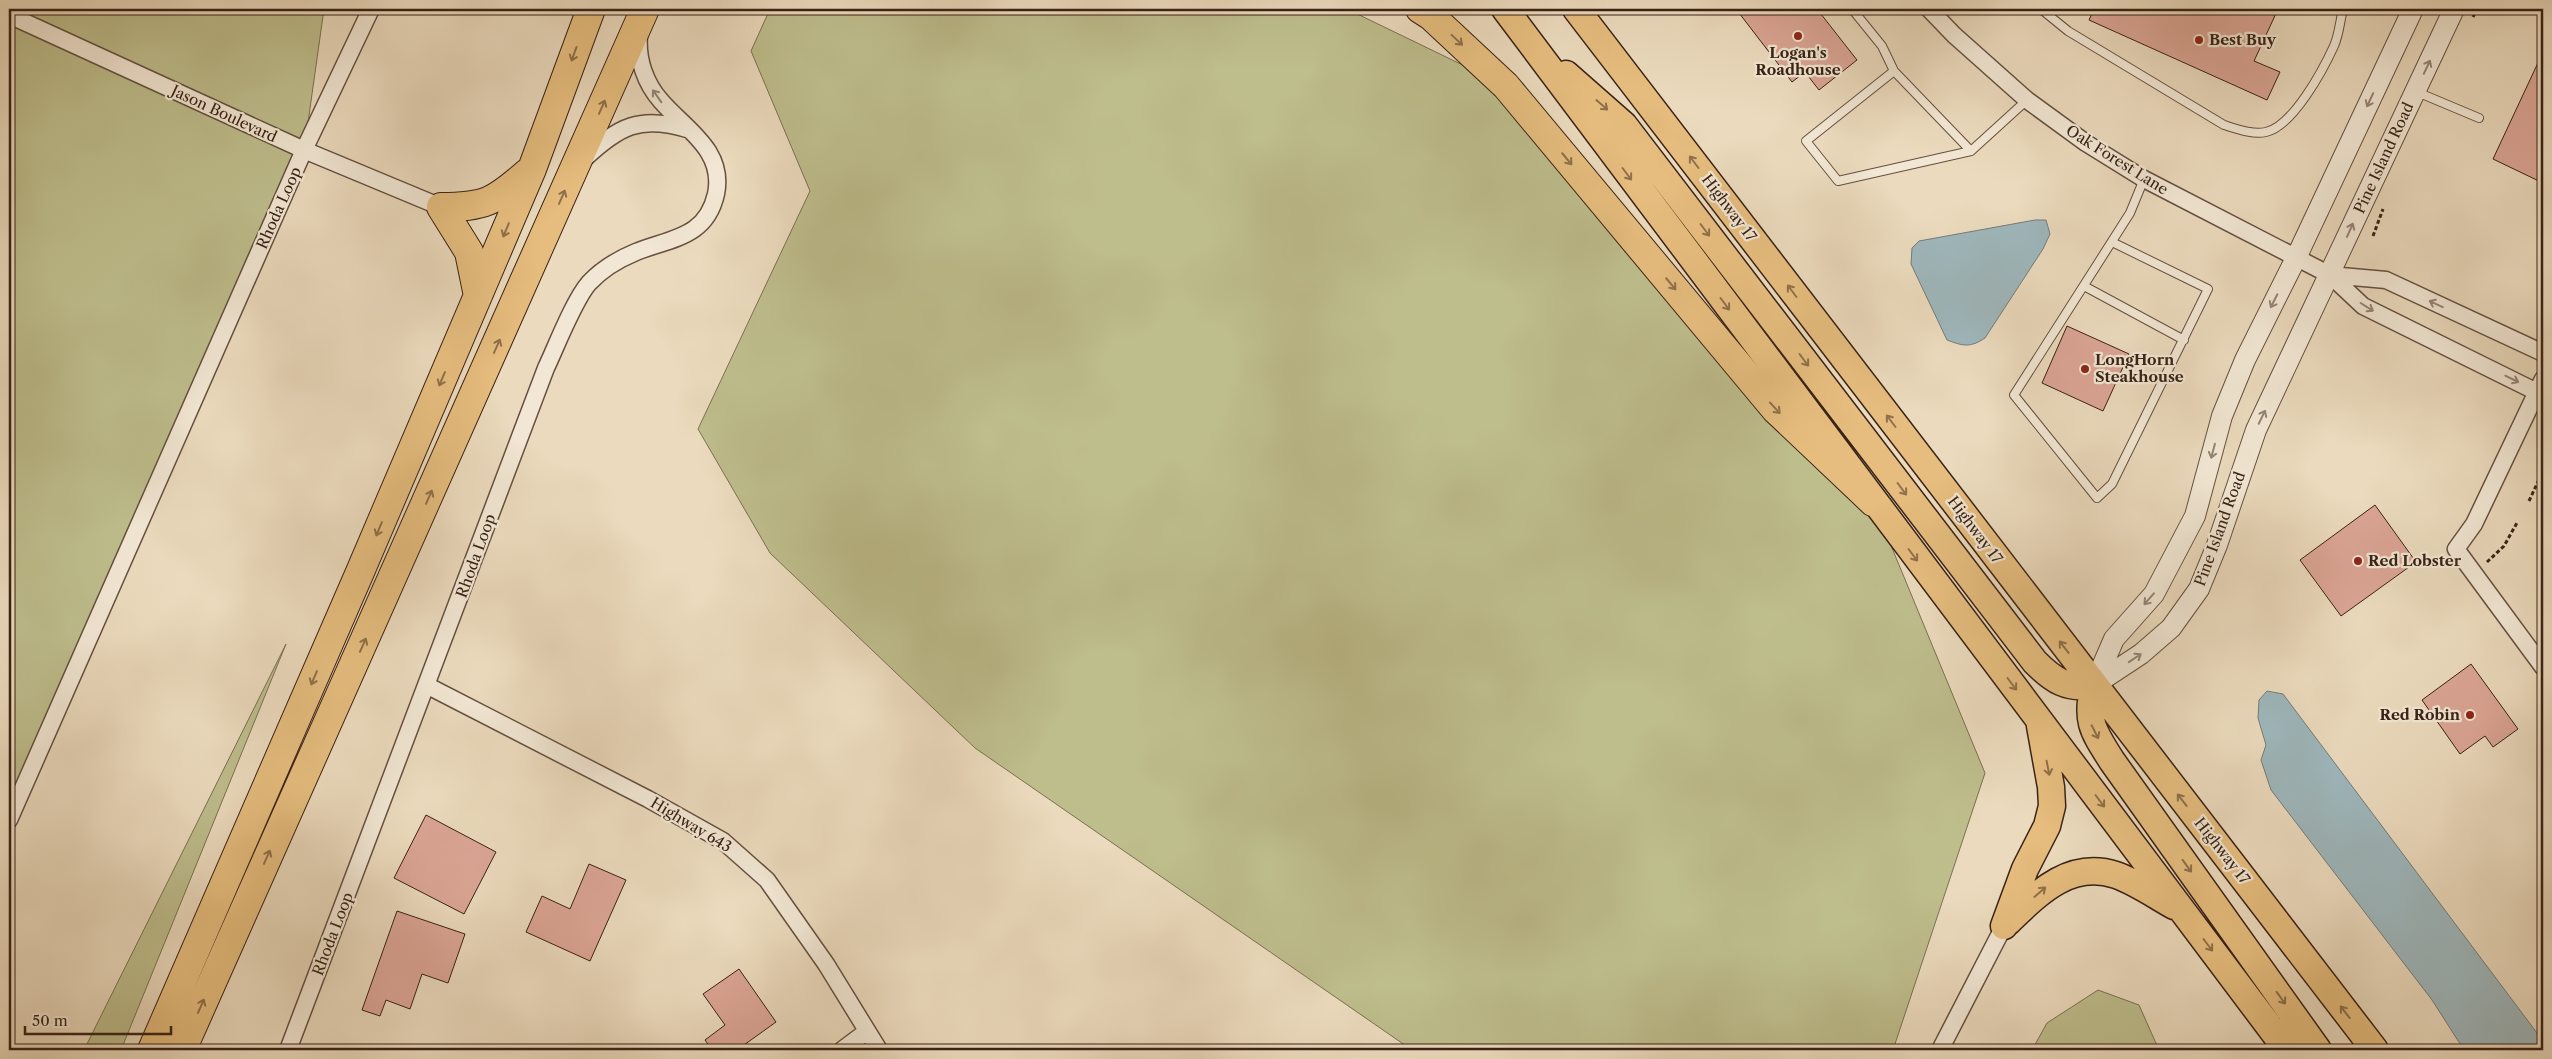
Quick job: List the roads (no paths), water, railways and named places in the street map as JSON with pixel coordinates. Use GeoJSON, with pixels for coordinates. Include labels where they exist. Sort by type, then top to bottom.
{"type":"FeatureCollection","features":[{"type":"Feature","properties":{"kind":"highway"},"geometry":{"type":"LineString","coordinates":[[152,1050],[532,169],[591,9]]}},
{"type":"Feature","properties":{"kind":"highway"},"geometry":{"type":"LineString","coordinates":[[1420,9],[1431,16],[1506,86],[1775,409],[1873,502]]}},
{"type":"Feature","properties":{"kind":"highway"},"geometry":{"type":"LineString","coordinates":[[1504,9],[2287,1050]]}},
{"type":"Feature","properties":{"kind":"highway","name":"Highway 17"},"geometry":{"type":"LineString","coordinates":[[1576,9],[2375,1050]]}},
{"type":"Feature","properties":{"kind":"highway"},"geometry":{"type":"LineString","coordinates":[[1595,9],[1672,134]]}},
{"type":"Feature","properties":{"kind":"highway"},"geometry":{"type":"LineString","coordinates":[[182,1050],[643,14]]}},
{"type":"Feature","properties":{"kind":"highway"},"geometry":{"type":"LineString","coordinates":[[1526,39],[1624,125],[2035,662],[2050,677],[2060,683],[2080,688],[2094,685],[2089,720],[2093,731],[2112,761],[2318,1050]]}},
{"type":"Feature","properties":{"kind":"highway"},"geometry":{"type":"LineString","coordinates":[[441,208],[471,207],[500,196],[532,169]]}},
{"type":"Feature","properties":{"kind":"highway"},"geometry":{"type":"LineString","coordinates":[[441,208],[469,252],[478,296]]}},
{"type":"Feature","properties":{"kind":"highway"},"geometry":{"type":"LineString","coordinates":[[2004,926],[2025,869],[2047,826],[2052,806],[2051,787],[2039,720]]}},
{"type":"Feature","properties":{"kind":"highway"},"geometry":{"type":"LineString","coordinates":[[2004,926],[2044,888],[2071,874],[2088,872],[2116,875],[2182,911]]}},
{"type":"Feature","properties":{"kind":"street","name":"Rhoda Loop"},"geometry":{"type":"LineString","coordinates":[[9,820],[304,150],[371,9]]}},
{"type":"Feature","properties":{"kind":"street","name":"Oak Forest Lane"},"geometry":{"type":"LineString","coordinates":[[1929,9],[1954,35],[2027,100],[2086,143],[2144,179],[2330,274],[2363,306],[2541,389]]}},
{"type":"Feature","properties":{"kind":"street","name":"Pine Island Road"},"geometry":{"type":"LineString","coordinates":[[2094,685],[2114,639],[2154,594],[2195,516],[2222,416],[2245,360],[2296,258],[2413,9]]}},
{"type":"Feature","properties":{"kind":"street","name":"Pine Island Road"},"geometry":{"type":"LineString","coordinates":[[2094,685],[2141,654],[2171,628],[2199,589],[2217,546],[2256,430],[2454,9]]}},
{"type":"Feature","properties":{"kind":"street","name":"Rhoda Loop"},"geometry":{"type":"LineString","coordinates":[[288,1050],[428,686],[546,368],[588,284],[612,264],[635,252],[690,233],[709,216],[716,192],[716,168],[707,148],[692,130],[660,101],[640,65],[638,46],[643,14]]}},
{"type":"Feature","properties":{"kind":"street","name":"Jason Boulevard"},"geometry":{"type":"LineString","coordinates":[[9,15],[304,150],[385,186],[441,208]]}},
{"type":"Feature","properties":{"kind":"street"},"geometry":{"type":"LineString","coordinates":[[575,168],[601,143],[620,130],[643,123],[662,122],[692,130]]}},
{"type":"Feature","properties":{"kind":"street","name":"Oak Forest Lane"},"geometry":{"type":"LineString","coordinates":[[2330,274],[2386,280],[2543,353]]}},
{"type":"Feature","properties":{"kind":"street"},"geometry":{"type":"LineString","coordinates":[[2541,389],[2474,524],[2456,549],[2543,667]]}},
{"type":"Feature","properties":{"kind":"street","name":"Highway 643"},"geometry":{"type":"LineString","coordinates":[[428,686],[648,799],[723,841],[767,880],[826,964],[866,1032],[879,1050]]}},
{"type":"Feature","properties":{"kind":"street"},"geometry":{"type":"LineString","coordinates":[[1940,1050],[2004,926]]}},
{"type":"Feature","properties":{"kind":"street"},"geometry":{"type":"LineString","coordinates":[[842,1050],[866,1032]]}},
{"type":"Feature","properties":{"kind":"lane"},"geometry":{"type":"LineString","coordinates":[[1852,9],[1882,46],[1894,71],[1971,151]]}},
{"type":"Feature","properties":{"kind":"lane"},"geometry":{"type":"LineString","coordinates":[[2041,9],[2068,31],[2224,125],[2246,132],[2266,132],[2286,120],[2304,97],[2335,45],[2343,9]]}},
{"type":"Feature","properties":{"kind":"lane"},"geometry":{"type":"LineString","coordinates":[[1894,71],[1806,141],[1838,181],[1971,151],[2027,100]]}},
{"type":"Feature","properties":{"kind":"lane"},"geometry":{"type":"LineString","coordinates":[[2415,91],[2480,118]]}},
{"type":"Feature","properties":{"kind":"lane"},"geometry":{"type":"LineString","coordinates":[[2112,242],[2208,289],[2112,484],[2097,498],[2014,396],[2130,212],[2144,179]]}},
{"type":"Feature","properties":{"kind":"lane"},"geometry":{"type":"LineString","coordinates":[[2084,286],[2184,340]]}},
{"type":"Feature","properties":{"kind":"water"},"geometry":{"type":"Polygon","coordinates":[[[2035,220],[2046,220],[2050,234],[2043,249],[1985,338],[1971,345],[1958,344],[1947,340],[1911,264],[1912,248],[1919,241],[2035,220]]]}},
{"type":"Feature","properties":{"kind":"water"},"geometry":{"type":"Polygon","coordinates":[[[2267,691],[2283,694],[2543,1041],[2543,1050],[2464,1050],[2432,1000],[2271,790],[2261,760],[2266,745],[2258,718],[2259,700],[2267,691]]]}},
{"type":"Feature","properties":{"kind":"place","name":"Logan's Roadhouse"},"geometry":{"type":"Point","coordinates":[1798,36]}},
{"type":"Feature","properties":{"kind":"place","name":"Best Buy"},"geometry":{"type":"Point","coordinates":[2199,40]}},
{"type":"Feature","properties":{"kind":"place","name":"LongHorn Steakhouse"},"geometry":{"type":"Point","coordinates":[2085,369]}},
{"type":"Feature","properties":{"kind":"place","name":"Red Lobster"},"geometry":{"type":"Point","coordinates":[2358,561]}},
{"type":"Feature","properties":{"kind":"place","name":"Red Robin"},"geometry":{"type":"Point","coordinates":[2470,715]}}]}
